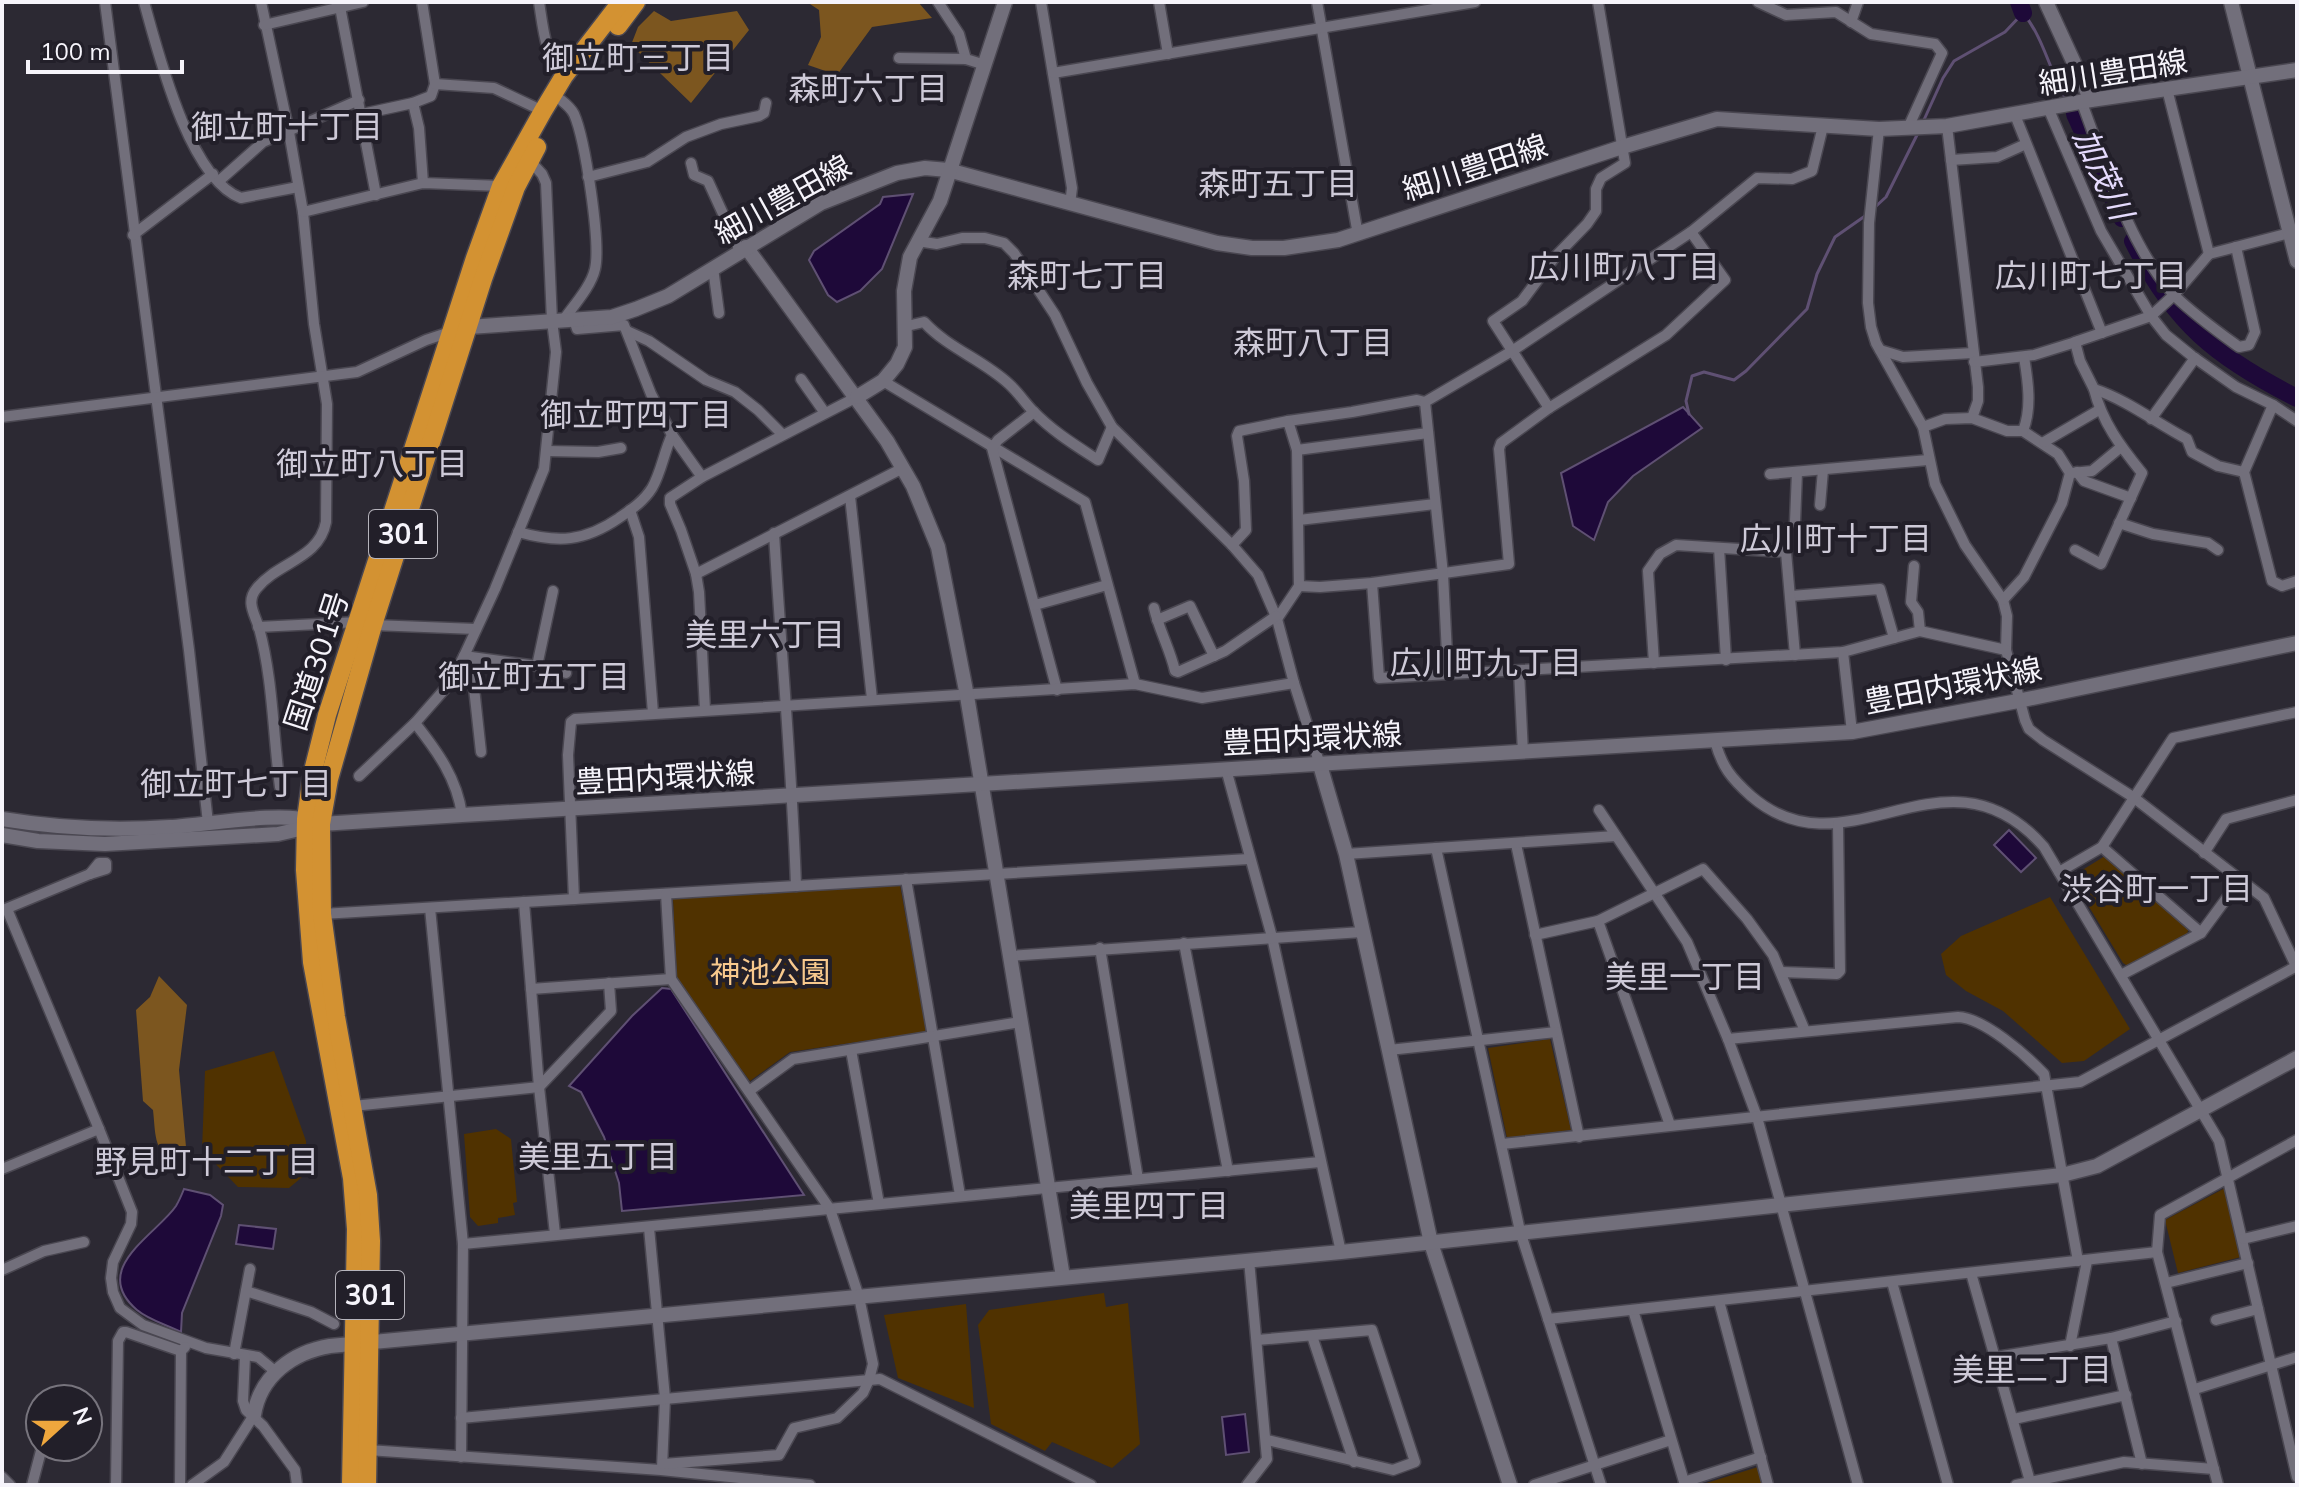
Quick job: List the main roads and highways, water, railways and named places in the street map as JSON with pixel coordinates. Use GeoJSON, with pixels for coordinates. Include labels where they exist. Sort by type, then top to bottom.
{"type":"FeatureCollection","features":[{"type":"Feature","properties":{"kind":"highway","name":"国道301号"},"geometry":{"type":"LineString","coordinates":[[461,329],[475,258],[501,186],[564,76],[621,2]]}},
{"type":"Feature","properties":{"kind":"highway","name":"国道301号"},"geometry":{"type":"LineString","coordinates":[[367,1485],[368,1450],[352,1178],[312,962],[305,870],[311,824],[312,775],[327,715],[366,623],[461,329],[483,279],[516,187],[561,100],[636,2]]}},
{"type":"Feature","properties":{"kind":"highway","name":"国道301号"},"geometry":{"type":"LineString","coordinates":[[311,824],[336,1017],[368,1195],[371,1241],[351,1485]]}},
{"type":"Feature","properties":{"kind":"waterway","name":"加茂川"},"geometry":{"type":"LineString","coordinates":[[2019,2],[2023,13]]}},
{"type":"Feature","properties":{"kind":"waterway"},"geometry":{"type":"LineString","coordinates":[[1923,122],[1954,61],[2005,32],[2023,13],[2036,33],[2067,101]]}},
{"type":"Feature","properties":{"kind":"waterway","name":"加茂川"},"geometry":{"type":"LineString","coordinates":[[2075,114],[2122,218]]}},
{"type":"Feature","properties":{"kind":"waterway"},"geometry":{"type":"LineString","coordinates":[[1874,208],[1886,197],[1918,133]]}},
{"type":"Feature","properties":{"kind":"waterway"},"geometry":{"type":"LineString","coordinates":[[1689,414],[1686,401],[1692,376],[1704,372],[1734,380],[1746,371],[1807,309],[1817,274],[1835,237],[1865,216]]}},
{"type":"Feature","properties":{"kind":"waterway","name":"加茂川"},"geometry":{"type":"LineString","coordinates":[[2133,241],[2165,294],[2200,335],[2243,368],[2297,398]]}},
{"type":"Feature","properties":{"kind":"district","name":"御立町三丁目"},"geometry":{"type":"Point","coordinates":[638,58]}},
{"type":"Feature","properties":{"kind":"district","name":"森町六丁目"},"geometry":{"type":"Point","coordinates":[868,89]}},
{"type":"Feature","properties":{"kind":"district","name":"御立町十丁目"},"geometry":{"type":"Point","coordinates":[287,127]}},
{"type":"Feature","properties":{"kind":"district","name":"森町五丁目"},"geometry":{"type":"Point","coordinates":[1278,184]}},
{"type":"Feature","properties":{"kind":"district","name":"広川町八丁目"},"geometry":{"type":"Point","coordinates":[1624,267]}},
{"type":"Feature","properties":{"kind":"district","name":"森町七丁目"},"geometry":{"type":"Point","coordinates":[1087,276]}},
{"type":"Feature","properties":{"kind":"district","name":"広川町七丁目"},"geometry":{"type":"Point","coordinates":[2091,276]}},
{"type":"Feature","properties":{"kind":"district","name":"森町八丁目"},"geometry":{"type":"Point","coordinates":[1313,343]}},
{"type":"Feature","properties":{"kind":"district","name":"御立町四丁目"},"geometry":{"type":"Point","coordinates":[636,415]}},
{"type":"Feature","properties":{"kind":"district","name":"御立町八丁目"},"geometry":{"type":"Point","coordinates":[372,464]}},
{"type":"Feature","properties":{"kind":"district","name":"広川町十丁目"},"geometry":{"type":"Point","coordinates":[1836,539]}},
{"type":"Feature","properties":{"kind":"district","name":"美里六丁目"},"geometry":{"type":"Point","coordinates":[765,635]}},
{"type":"Feature","properties":{"kind":"district","name":"広川町九丁目"},"geometry":{"type":"Point","coordinates":[1486,663]}},
{"type":"Feature","properties":{"kind":"district","name":"御立町五丁目"},"geometry":{"type":"Point","coordinates":[534,677]}},
{"type":"Feature","properties":{"kind":"district","name":"御立町七丁目"},"geometry":{"type":"Point","coordinates":[236,784]}},
{"type":"Feature","properties":{"kind":"district","name":"渋谷町一丁目"},"geometry":{"type":"Point","coordinates":[2157,889]}},
{"type":"Feature","properties":{"kind":"district","name":"美里一丁目"},"geometry":{"type":"Point","coordinates":[1685,977]}},
{"type":"Feature","properties":{"kind":"district","name":"美里五丁目"},"geometry":{"type":"Point","coordinates":[598,1157]}},
{"type":"Feature","properties":{"kind":"district","name":"野見町十二丁目"},"geometry":{"type":"Point","coordinates":[207,1162]}},
{"type":"Feature","properties":{"kind":"district","name":"美里四丁目"},"geometry":{"type":"Point","coordinates":[1149,1206]}},
{"type":"Feature","properties":{"kind":"district","name":"美里二丁目"},"geometry":{"type":"Point","coordinates":[2032,1370]}},
{"type":"Feature","properties":{"kind":"park label","name":"神池公園"},"geometry":{"type":"Point","coordinates":[770,973]}}]}
